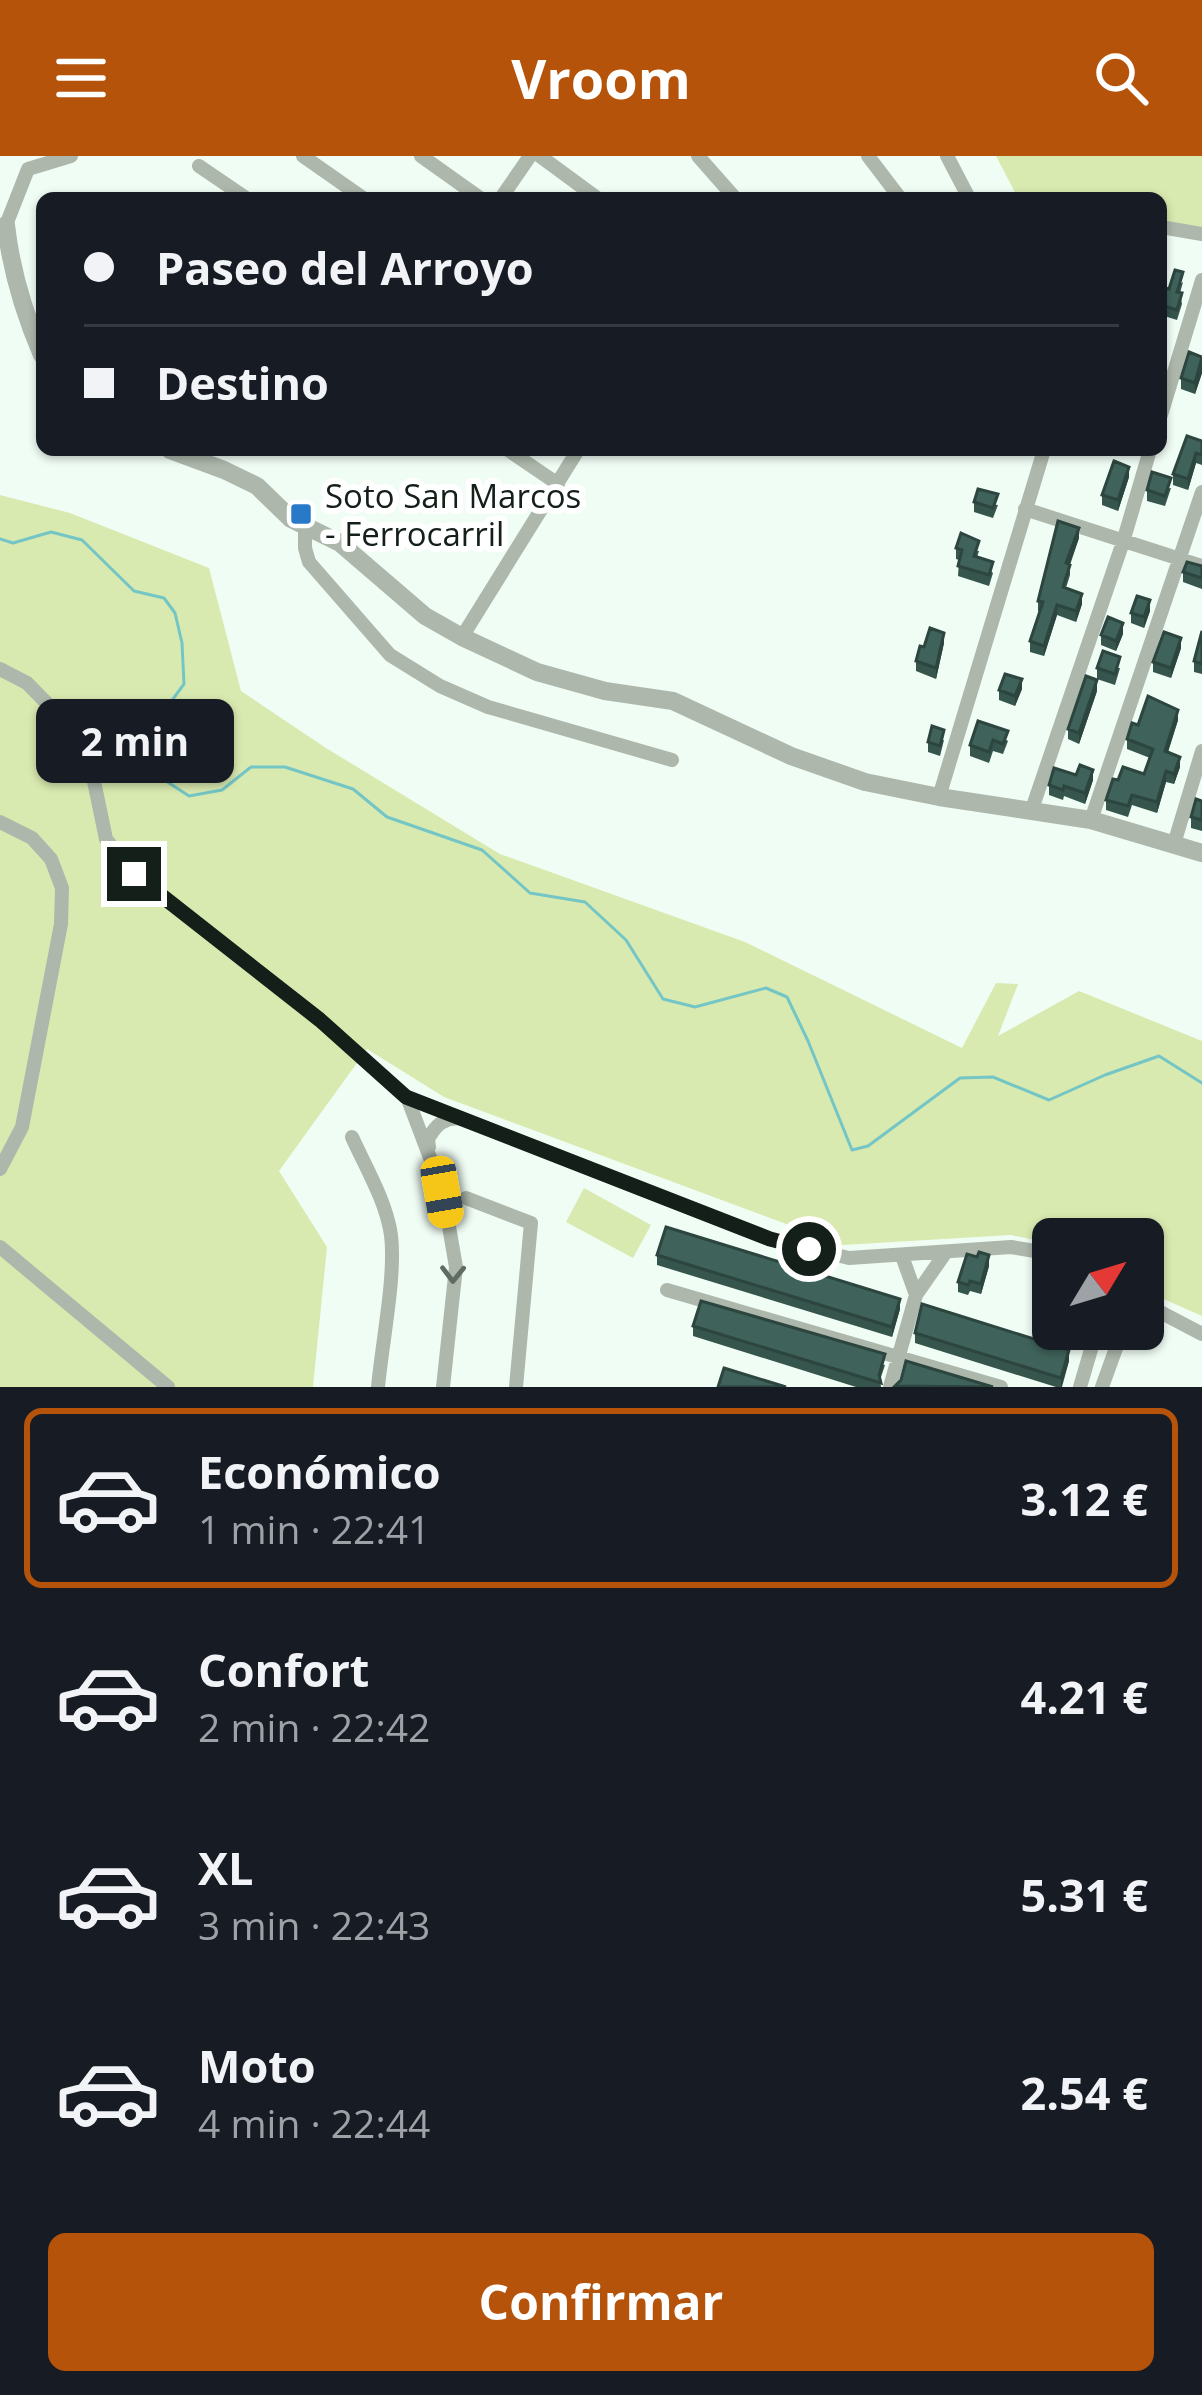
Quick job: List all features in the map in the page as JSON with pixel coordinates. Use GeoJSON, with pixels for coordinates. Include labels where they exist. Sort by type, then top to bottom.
{"type":"FeatureCollection","features":[{"type":"Feature","properties":{"kind":"street"},"geometry":{"type":"LineString","coordinates":[[36,342],[3,227],[33,163],[71,156]]}},
{"type":"Feature","properties":{"kind":"street"},"geometry":{"type":"LineString","coordinates":[[303,156],[354,192]]}},
{"type":"Feature","properties":{"kind":"street"},"geometry":{"type":"LineString","coordinates":[[421,156],[472,192]]}},
{"type":"Feature","properties":{"kind":"street"},"geometry":{"type":"LineString","coordinates":[[505,192],[530,156]]}},
{"type":"Feature","properties":{"kind":"street"},"geometry":{"type":"LineString","coordinates":[[540,156],[589,192]]}},
{"type":"Feature","properties":{"kind":"street"},"geometry":{"type":"LineString","coordinates":[[698,156],[730,192]]}},
{"type":"Feature","properties":{"kind":"street"},"geometry":{"type":"LineString","coordinates":[[868,156],[895,192]]}},
{"type":"Feature","properties":{"kind":"street"},"geometry":{"type":"LineString","coordinates":[[947,156],[966,192]]}},
{"type":"Feature","properties":{"kind":"street"},"geometry":{"type":"LineString","coordinates":[[200,166],[237,192]]}},
{"type":"Feature","properties":{"kind":"street"},"geometry":{"type":"LineString","coordinates":[[1167,228],[1202,234]]}},
{"type":"Feature","properties":{"kind":"street"},"geometry":{"type":"LineString","coordinates":[[1167,395],[1202,280]]}},
{"type":"Feature","properties":{"kind":"street"},"geometry":{"type":"LineString","coordinates":[[186,456],[257,486],[283,512],[340,543],[425,616],[537,672],[605,691],[673,701],[791,756],[865,782],[1091,820],[1202,853]]}},
{"type":"Feature","properties":{"kind":"street"},"geometry":{"type":"LineString","coordinates":[[517,456],[558,484]]}},
{"type":"Feature","properties":{"kind":"street"},"geometry":{"type":"LineString","coordinates":[[462,637],[574,456]]}},
{"type":"Feature","properties":{"kind":"street"},"geometry":{"type":"LineString","coordinates":[[939,797],[1042,456]]}},
{"type":"Feature","properties":{"kind":"street"},"geometry":{"type":"LineString","coordinates":[[1032,809],[1148,456]]}},
{"type":"Feature","properties":{"kind":"street"},"geometry":{"type":"LineString","coordinates":[[1091,820],[1202,492]]}},
{"type":"Feature","properties":{"kind":"street"},"geometry":{"type":"LineString","coordinates":[[1025,509],[1202,566]]}},
{"type":"Feature","properties":{"kind":"street"},"geometry":{"type":"LineString","coordinates":[[305,527],[309,562],[381,646],[403,664],[488,707],[672,760]]}},
{"type":"Feature","properties":{"kind":"street"},"geometry":{"type":"LineString","coordinates":[[0,669],[26,682],[71,728],[90,762],[106,839],[134,874],[320,1020],[406,1097],[770,1239],[849,1258],[1011,1247],[1032,1250]]}},
{"type":"Feature","properties":{"kind":"street"},"geometry":{"type":"LineString","coordinates":[[1174,844],[1202,751]]}},
{"type":"Feature","properties":{"kind":"street"},"geometry":{"type":"LineString","coordinates":[[0,822],[32,838],[51,859],[62,888],[61,924],[22,1127],[0,1169]]}},
{"type":"Feature","properties":{"kind":"street"},"geometry":{"type":"LineString","coordinates":[[406,1097],[442,1192],[456,1267],[442,1387]]}},
{"type":"Feature","properties":{"kind":"street"},"geometry":{"type":"LineString","coordinates":[[432,1163],[428,1139],[446,1118],[459,1118]]}},
{"type":"Feature","properties":{"kind":"street"},"geometry":{"type":"LineString","coordinates":[[352,1137],[390,1231],[392,1255],[378,1387]]}},
{"type":"Feature","properties":{"kind":"street"},"geometry":{"type":"LineString","coordinates":[[466,1198],[531,1223],[516,1387]]}},
{"type":"Feature","properties":{"kind":"street"},"geometry":{"type":"LineString","coordinates":[[0,1247],[168,1387]]}},
{"type":"Feature","properties":{"kind":"street"},"geometry":{"type":"LineString","coordinates":[[890,1387],[916,1295],[946,1252]]}},
{"type":"Feature","properties":{"kind":"street"},"geometry":{"type":"LineString","coordinates":[[902,1256],[916,1295]]}},
{"type":"Feature","properties":{"kind":"street"},"geometry":{"type":"LineString","coordinates":[[667,1290],[1001,1387]]}},
{"type":"Feature","properties":{"kind":"street"},"geometry":{"type":"LineString","coordinates":[[1164,1314],[1202,1334]]}},
{"type":"Feature","properties":{"kind":"street"},"geometry":{"type":"LineString","coordinates":[[1080,1387],[1091,1350]]}},
{"type":"Feature","properties":{"kind":"street"},"geometry":{"type":"LineString","coordinates":[[1102,1387],[1115,1350]]}},
{"type":"Feature","properties":{"kind":"green space"},"geometry":{"type":"Polygon","coordinates":[[[996,156],[1202,156],[1202,234],[1167,231],[1167,192],[1015,192],[996,156]]]}},
{"type":"Feature","properties":{"kind":"green space"},"geometry":{"type":"Polygon","coordinates":[[[0,495],[70,513],[209,568],[241,691],[500,854],[745,942],[962,1048],[996,983],[1018,984],[998,1036],[1079,991],[1202,1041],[1202,1316],[1164,1299],[1164,1218],[1032,1218],[1032,1240],[1011,1235],[843,1245],[444,1097],[367,1049],[279,1171],[327,1247],[313,1387],[0,1387],[0,495]]]}},
{"type":"Feature","properties":{"kind":"green space"},"geometry":{"type":"Polygon","coordinates":[[[584,1188],[651,1225],[633,1258],[566,1222],[584,1188]]]}},
{"type":"Feature","properties":{"kind":"building"},"geometry":{"type":"Polygon","coordinates":[[[1175,270],[1183,272],[1177,310],[1167,307],[1175,270]]]}},
{"type":"Feature","properties":{"kind":"building"},"geometry":{"type":"Polygon","coordinates":[[[1189,352],[1202,357],[1195,383],[1181,378],[1189,352]]]}},
{"type":"Feature","properties":{"kind":"building"},"geometry":{"type":"Polygon","coordinates":[[[1187,436],[1202,441],[1202,455],[1196,453],[1188,479],[1173,474],[1187,436]]]}},
{"type":"Feature","properties":{"kind":"building"},"geometry":{"type":"Polygon","coordinates":[[[1114,461],[1129,467],[1118,500],[1102,495],[1114,461]]]}},
{"type":"Feature","properties":{"kind":"building"},"geometry":{"type":"Polygon","coordinates":[[[1152,472],[1171,478],[1165,496],[1147,490],[1152,472]]]}},
{"type":"Feature","properties":{"kind":"building"},"geometry":{"type":"Polygon","coordinates":[[[978,489],[998,494],[993,508],[974,502],[978,489]]]}},
{"type":"Feature","properties":{"kind":"building"},"geometry":{"type":"Polygon","coordinates":[[[1058,521],[1079,528],[1063,587],[1082,594],[1076,611],[1057,605],[1044,646],[1030,641],[1043,602],[1038,601],[1058,521]]]}},
{"type":"Feature","properties":{"kind":"building"},"geometry":{"type":"Polygon","coordinates":[[[961,533],[979,541],[974,556],[993,562],[989,575],[958,566],[962,550],[956,548],[961,533]]]}},
{"type":"Feature","properties":{"kind":"building"},"geometry":{"type":"Polygon","coordinates":[[[1187,562],[1202,566],[1202,578],[1183,572],[1187,562]]]}},
{"type":"Feature","properties":{"kind":"building"},"geometry":{"type":"Polygon","coordinates":[[[1137,596],[1150,600],[1144,617],[1131,613],[1137,596]]]}},
{"type":"Feature","properties":{"kind":"building"},"geometry":{"type":"Polygon","coordinates":[[[1108,617],[1123,623],[1116,641],[1101,635],[1108,617]]]}},
{"type":"Feature","properties":{"kind":"building"},"geometry":{"type":"Polygon","coordinates":[[[930,628],[944,633],[936,668],[916,661],[930,628]]]}},
{"type":"Feature","properties":{"kind":"building"},"geometry":{"type":"Polygon","coordinates":[[[1202,631],[1202,664],[1194,661],[1202,631]]]}},
{"type":"Feature","properties":{"kind":"building"},"geometry":{"type":"Polygon","coordinates":[[[1164,632],[1181,638],[1171,668],[1153,662],[1164,632]]]}},
{"type":"Feature","properties":{"kind":"building"},"geometry":{"type":"Polygon","coordinates":[[[1103,651],[1120,657],[1115,674],[1097,668],[1103,651]]]}},
{"type":"Feature","properties":{"kind":"building"},"geometry":{"type":"Polygon","coordinates":[[[1005,674],[1022,679],[1015,696],[999,690],[1005,674]]]}},
{"type":"Feature","properties":{"kind":"building"},"geometry":{"type":"Polygon","coordinates":[[[1086,676],[1097,680],[1079,733],[1068,729],[1086,676]]]}},
{"type":"Feature","properties":{"kind":"building"},"geometry":{"type":"Polygon","coordinates":[[[1148,696],[1178,710],[1165,751],[1180,757],[1174,774],[1166,771],[1157,802],[1132,795],[1128,806],[1106,800],[1123,767],[1144,774],[1153,749],[1127,739],[1132,723],[1138,725],[1148,696]]]}},
{"type":"Feature","properties":{"kind":"building"},"geometry":{"type":"Polygon","coordinates":[[[978,721],[1008,731],[1003,744],[993,740],[989,752],[970,745],[978,721]]]}},
{"type":"Feature","properties":{"kind":"building"},"geometry":{"type":"Polygon","coordinates":[[[932,726],[944,730],[940,746],[928,742],[932,726]]]}},
{"type":"Feature","properties":{"kind":"building"},"geometry":{"type":"Polygon","coordinates":[[[1080,765],[1093,770],[1085,793],[1049,785],[1054,768],[1076,775],[1080,765]]]}},
{"type":"Feature","properties":{"kind":"building"},"geometry":{"type":"Polygon","coordinates":[[[1196,799],[1202,801],[1202,820],[1191,817],[1196,799]]]}},
{"type":"Feature","properties":{"kind":"building"},"geometry":{"type":"Polygon","coordinates":[[[666,1227],[900,1299],[892,1327],[657,1255],[666,1227]]]}},
{"type":"Feature","properties":{"kind":"building"},"geometry":{"type":"Polygon","coordinates":[[[979,1252],[989,1255],[981,1284],[958,1282],[967,1254],[977,1257],[979,1252]]]}},
{"type":"Feature","properties":{"kind":"building"},"geometry":{"type":"Polygon","coordinates":[[[701,1301],[885,1354],[881,1383],[693,1326],[701,1301]]]}},
{"type":"Feature","properties":{"kind":"building"},"geometry":{"type":"Polygon","coordinates":[[[922,1304],[1032,1338],[1032,1350],[1069,1350],[1061,1378],[915,1333],[922,1304]]]}},
{"type":"Feature","properties":{"kind":"building"},"geometry":{"type":"Polygon","coordinates":[[[906,1361],[993,1387],[895,1386],[906,1361]]]}},
{"type":"Feature","properties":{"kind":"building"},"geometry":{"type":"Polygon","coordinates":[[[724,1368],[786,1387],[718,1387],[724,1368]]]}},
{"type":"Feature","properties":{"kind":"waterway"},"geometry":{"type":"LineString","coordinates":[[0,539],[13,543],[51,532],[82,540],[134,591],[164,598],[175,613],[184,684],[151,729],[150,753],[166,781],[189,796],[222,790],[251,767],[285,767],[353,789],[387,817],[482,850],[530,893],[585,902],[626,940],[663,999],[695,1007],[766,988],[787,997],[852,1150],[868,1146],[960,1078],[993,1077],[1049,1100],[1159,1056],[1202,1083]]}},
{"type":"Feature","properties":{"kind":"place","name":"Soto San Marcos - Ferrocarril"},"geometry":{"type":"Point","coordinates":[301,514]}},
{"type":"Feature","properties":{"kind":"route"},"geometry":{"type":"LineString","coordinates":[[134,874],[320,1020],[406,1097],[770,1239],[809,1249]]}}]}
